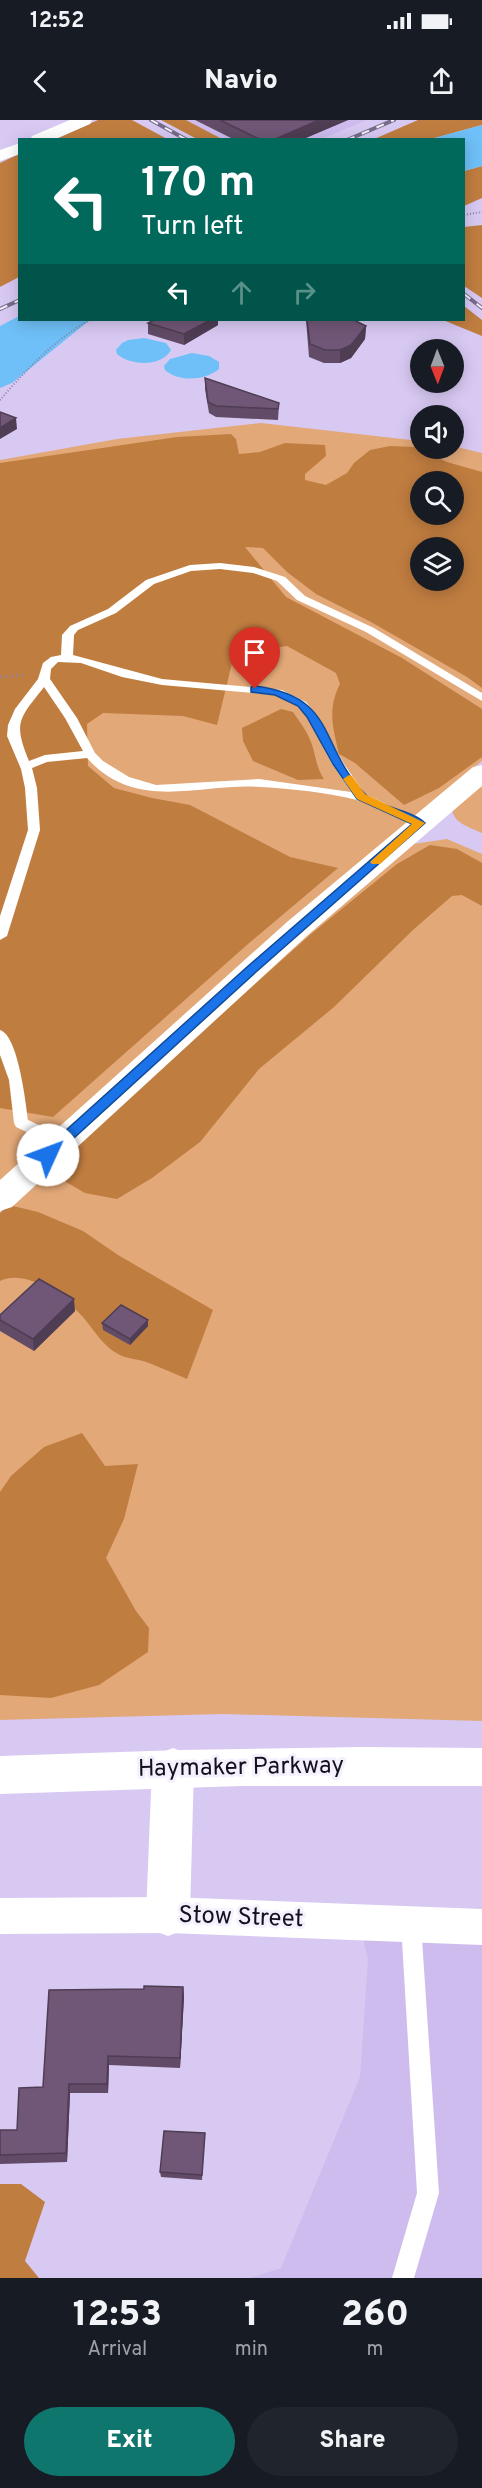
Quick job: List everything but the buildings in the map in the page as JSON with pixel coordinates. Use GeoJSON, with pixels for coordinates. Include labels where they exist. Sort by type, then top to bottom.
{"type":"FeatureCollection","features":[{"type":"Feature","properties":{"kind":"street"},"geometry":{"type":"LineString","coordinates":[[43,138],[84,120]]}},
{"type":"Feature","properties":{"kind":"street"},"geometry":{"type":"LineString","coordinates":[[0,156],[18,149]]}},
{"type":"Feature","properties":{"kind":"street"},"geometry":{"type":"LineString","coordinates":[[0,1199],[252,969],[420,823],[482,773]]}},
{"type":"Feature","properties":{"kind":"street"},"geometry":{"type":"LineString","coordinates":[[168,1915],[173,1767]]}},
{"type":"Feature","properties":{"kind":"street","name":"Haymaker Parkway"},"geometry":{"type":"LineString","coordinates":[[0,1775],[173,1767],[482,1767]]}},
{"type":"Feature","properties":{"kind":"street","name":"Stow Street"},"geometry":{"type":"LineString","coordinates":[[0,1916],[168,1915],[482,1927]]}},
{"type":"Feature","properties":{"kind":"lane"},"geometry":{"type":"LineString","coordinates":[[67,658],[68,635],[74,628],[112,611],[150,582],[190,568],[220,566],[254,570],[281,579],[302,598],[370,630],[482,698]]}},
{"type":"Feature","properties":{"kind":"lane"},"geometry":{"type":"LineString","coordinates":[[361,797],[338,764],[312,716],[302,704],[291,697],[278,692],[255,689],[165,682],[119,673],[81,658],[54,659],[44,673],[44,679],[71,718],[90,754],[99,764],[125,780],[155,789],[259,783],[361,797],[420,823]]}},
{"type":"Feature","properties":{"kind":"lane"},"geometry":{"type":"LineString","coordinates":[[0,936],[34,830],[31,788],[26,766],[13,736],[14,725],[21,709],[44,679]]}},
{"type":"Feature","properties":{"kind":"lane"},"geometry":{"type":"LineString","coordinates":[[26,766],[45,759],[90,754]]}},
{"type":"Feature","properties":{"kind":"lane"},"geometry":{"type":"LineString","coordinates":[[0,1035],[16,1080],[21,1123],[61,1142]]}},
{"type":"Feature","properties":{"kind":"lane"},"geometry":{"type":"LineString","coordinates":[[403,2278],[428,2193],[411,1924]]}},
{"type":"Feature","properties":{"kind":"path"},"geometry":{"type":"LineString","coordinates":[[465,215],[482,212]]}},
{"type":"Feature","properties":{"kind":"path"},"geometry":{"type":"LineString","coordinates":[[0,400],[21,376],[77,327],[88,321]]}},
{"type":"Feature","properties":{"kind":"shaded area"},"geometry":{"type":"Polygon","coordinates":[[[98,120],[132,120],[165,138],[58,138],[98,120]]]}},
{"type":"Feature","properties":{"kind":"shaded area"},"geometry":{"type":"Polygon","coordinates":[[[161,120],[186,120],[220,138],[195,138],[161,120]]]}},
{"type":"Feature","properties":{"kind":"shaded area"},"geometry":{"type":"Polygon","coordinates":[[[186,120],[367,120],[324,138],[220,138],[186,120]]]}},
{"type":"Feature","properties":{"kind":"shaded area"},"geometry":{"type":"Polygon","coordinates":[[[418,120],[482,120],[482,125],[435,138],[377,138],[418,120]]]}},
{"type":"Feature","properties":{"kind":"shaded area"},"geometry":{"type":"Polygon","coordinates":[[[18,154],[18,278],[0,287],[0,163],[18,154]]]}},
{"type":"Feature","properties":{"kind":"shaded area"},"geometry":{"type":"Polygon","coordinates":[[[482,166],[482,198],[465,206],[465,171],[482,166]]]}},
{"type":"Feature","properties":{"kind":"shaded area"},"geometry":{"type":"Polygon","coordinates":[[[482,225],[482,298],[465,287],[465,227],[482,225]]]}},
{"type":"Feature","properties":{"kind":"shaded area"},"geometry":{"type":"Polygon","coordinates":[[[465,307],[482,320],[482,336],[445,321],[465,321],[465,307]]]}},
{"type":"Feature","properties":{"kind":"shaded area"},"geometry":{"type":"Polygon","coordinates":[[[261,423],[410,440],[410,459],[464,459],[464,449],[482,453],[482,761],[237,968],[0,1183],[0,460],[117,439],[261,423]]]}},
{"type":"Feature","properties":{"kind":"shaded area"},"geometry":{"type":"Polygon","coordinates":[[[231,434],[236,439],[239,454],[260,452],[285,443],[325,445],[326,456],[305,474],[305,480],[326,485],[347,473],[354,463],[370,450],[390,446],[410,447],[410,459],[440,459],[482,472],[482,688],[371,622],[316,594],[287,572],[263,548],[245,547],[286,597],[402,658],[482,709],[482,757],[439,788],[404,805],[355,763],[339,754],[332,719],[332,710],[340,684],[336,673],[287,646],[265,649],[254,656],[232,663],[217,725],[183,716],[103,713],[87,724],[88,766],[114,788],[190,805],[290,857],[338,868],[248,944],[53,1117],[0,1108],[0,463],[177,437],[231,434]]]}},
{"type":"Feature","properties":{"kind":"shaded area"},"geometry":{"type":"Polygon","coordinates":[[[281,709],[293,712],[305,730],[324,779],[298,780],[253,761],[243,741],[242,728],[281,709]]]}},
{"type":"Feature","properties":{"kind":"shaded area"},"geometry":{"type":"Polygon","coordinates":[[[482,785],[482,833],[458,821],[452,807],[482,785]]]}},
{"type":"Feature","properties":{"kind":"shaded area"},"geometry":{"type":"Polygon","coordinates":[[[447,839],[482,854],[482,1721],[222,1714],[0,1720],[0,1213],[406,845],[447,839]]]}},
{"type":"Feature","properties":{"kind":"shaded area"},"geometry":{"type":"Polygon","coordinates":[[[430,845],[457,849],[482,863],[482,906],[462,895],[452,896],[414,929],[334,1007],[259,1069],[200,1142],[152,1178],[117,1199],[85,1193],[54,1175],[55,1163],[311,934],[397,864],[430,845]]]}},
{"type":"Feature","properties":{"kind":"shaded area"},"geometry":{"type":"Polygon","coordinates":[[[9,1205],[38,1212],[83,1231],[118,1255],[213,1310],[187,1379],[113,1351],[76,1309],[45,1287],[22,1278],[0,1281],[0,1213],[9,1205]]]}},
{"type":"Feature","properties":{"kind":"shaded area"},"geometry":{"type":"Polygon","coordinates":[[[82,1433],[105,1466],[138,1464],[124,1519],[106,1558],[136,1611],[149,1628],[148,1652],[99,1685],[51,1698],[0,1695],[0,1492],[11,1476],[44,1447],[82,1433]]]}},
{"type":"Feature","properties":{"kind":"shaded area"},"geometry":{"type":"Polygon","coordinates":[[[359,1922],[482,1927],[482,2278],[250,2278],[281,2268],[360,2077],[368,1959],[359,1922]]]}},
{"type":"Feature","properties":{"kind":"shaded area"},"geometry":{"type":"Polygon","coordinates":[[[0,2184],[21,2184],[45,2202],[25,2261],[39,2278],[0,2278],[0,2184]]]}},
{"type":"Feature","properties":{"kind":"water"},"geometry":{"type":"Polygon","coordinates":[[[482,125],[482,166],[465,171],[465,138],[435,138],[482,125]]]}},
{"type":"Feature","properties":{"kind":"water"},"geometry":{"type":"Polygon","coordinates":[[[18,317],[18,321],[89,321],[12,383],[0,388],[0,326],[18,317]]]}},
{"type":"Feature","properties":{"kind":"water"},"geometry":{"type":"Polygon","coordinates":[[[144,338],[166,343],[171,350],[167,356],[146,363],[130,361],[117,354],[116,350],[122,343],[144,338]]]}},
{"type":"Feature","properties":{"kind":"water"},"geometry":{"type":"Polygon","coordinates":[[[192,353],[209,356],[219,362],[219,369],[199,378],[177,377],[165,370],[164,366],[170,359],[192,353]]]}},
{"type":"Feature","properties":{"kind":"railway"},"geometry":{"type":"LineString","coordinates":[[151,120],[183,138]]}},
{"type":"Feature","properties":{"kind":"railway"},"geometry":{"type":"LineString","coordinates":[[352,138],[394,120]]}},
{"type":"Feature","properties":{"kind":"railway"},"geometry":{"type":"LineString","coordinates":[[465,295],[482,308]]}},
{"type":"Feature","properties":{"kind":"railway"},"geometry":{"type":"LineString","coordinates":[[0,309],[18,301]]}},
{"type":"Feature","properties":{"kind":"slow traffic"},"geometry":{"type":"LineString","coordinates":[[349,779],[361,797],[420,823],[376,862]]}},
{"type":"Feature","properties":{"kind":"route"},"geometry":{"type":"LineString","coordinates":[[48,1155],[252,969],[420,823],[361,797],[338,764],[312,716],[302,704],[278,692],[255,689]]}}]}
